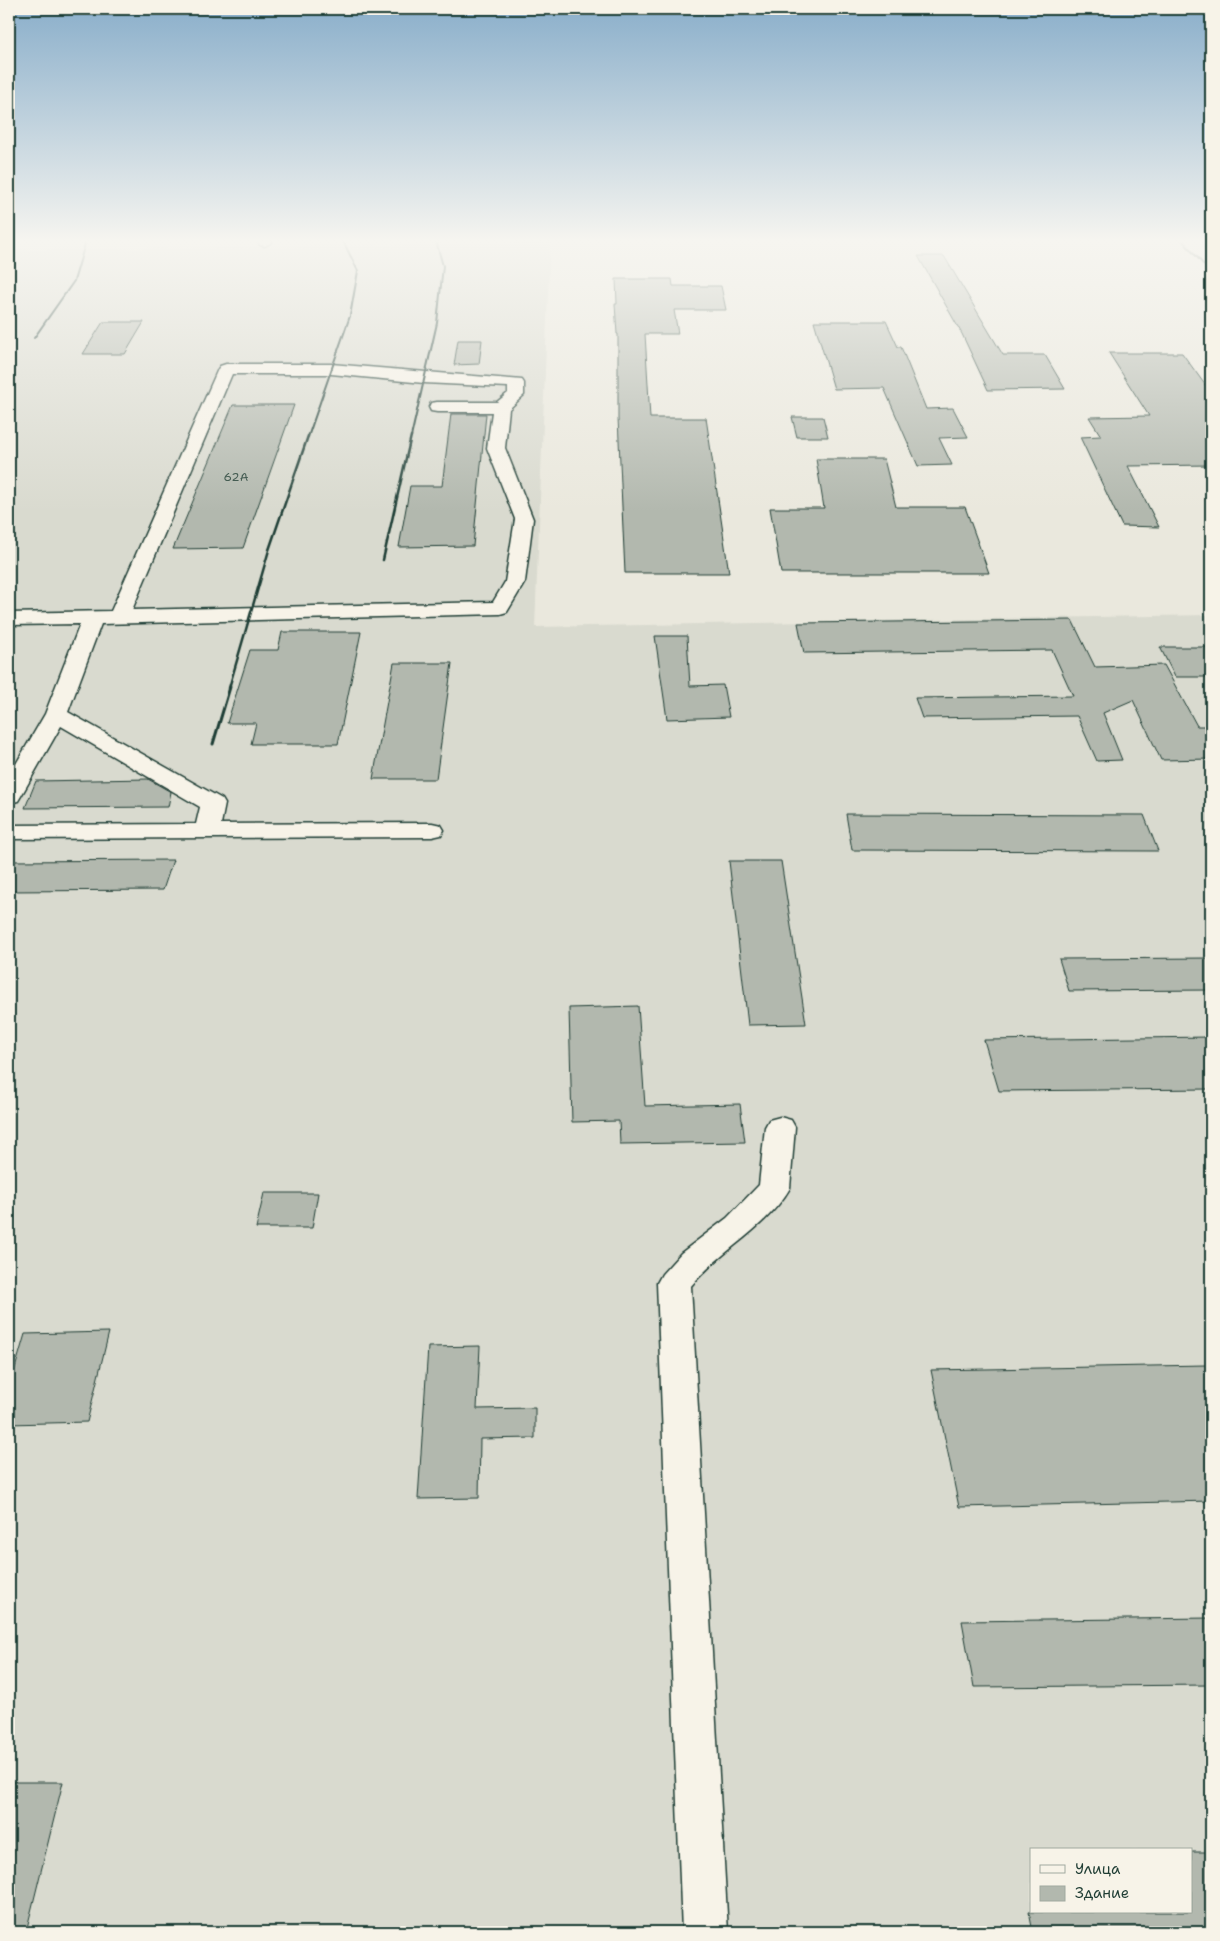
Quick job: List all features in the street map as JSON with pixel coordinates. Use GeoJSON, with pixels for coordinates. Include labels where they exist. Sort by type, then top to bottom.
{"type":"FeatureCollection","features":[{"type":"Feature","properties":{"kind":"lane"},"geometry":{"type":"LineString","coordinates":[[120,615],[226,369],[331,369],[424,378],[516,383],[516,395],[501,407],[437,407]]}},
{"type":"Feature","properties":{"kind":"lane"},"geometry":{"type":"LineString","coordinates":[[9,619],[120,615],[335,614],[500,608],[515,582],[524,519],[496,448],[501,407]]}},
{"type":"Feature","properties":{"kind":"lane"},"geometry":{"type":"LineString","coordinates":[[9,796],[56,714],[93,617]]}},
{"type":"Feature","properties":{"kind":"lane"},"geometry":{"type":"LineString","coordinates":[[56,714],[213,804],[207,831]]}},
{"type":"Feature","properties":{"kind":"lane"},"geometry":{"type":"LineString","coordinates":[[9,832],[432,830]]}},
{"type":"Feature","properties":{"kind":"lane"},"geometry":{"type":"LineString","coordinates":[[705,1932],[674,1283],[692,1261],[738,1226],[774,1188],[780,1127]]}},
{"type":"Feature","properties":{"kind":"shaded area"},"geometry":{"type":"Polygon","coordinates":[[[9,332],[547,332],[535,627],[1211,615],[1211,1932],[9,1932],[9,332]]]}},
{"type":"Feature","properties":{"kind":"building"},"geometry":{"type":"Polygon","coordinates":[[[97,332],[138,332],[125,354],[83,354],[97,332]]]}},
{"type":"Feature","properties":{"kind":"building"},"geometry":{"type":"Polygon","coordinates":[[[617,332],[678,332],[678,334],[645,334],[650,418],[706,418],[729,573],[625,573],[618,418],[617,332]]]}},
{"type":"Feature","properties":{"kind":"building"},"geometry":{"type":"Polygon","coordinates":[[[817,332],[891,332],[898,347],[901,347],[926,409],[953,408],[968,437],[939,438],[952,465],[918,466],[884,388],[834,389],[817,332]]]}},
{"type":"Feature","properties":{"kind":"building"},"geometry":{"type":"Polygon","coordinates":[[[961,332],[989,332],[1003,355],[1045,355],[1065,389],[988,390],[961,332]]]}},
{"type":"Feature","properties":{"kind":"building"},"geometry":{"type":"Polygon","coordinates":[[[458,340],[482,340],[479,364],[454,365],[458,340]]]}},
{"type":"Feature","properties":{"kind":"building"},"geometry":{"type":"Polygon","coordinates":[[[1109,353],[1182,353],[1211,393],[1211,465],[1128,466],[1159,527],[1122,526],[1080,437],[1101,436],[1089,417],[1149,416],[1109,353]]]}},
{"type":"Feature","properties":{"kind":"building"},"geometry":{"type":"Polygon","coordinates":[[[233,405],[294,405],[243,548],[173,549],[233,405]]]}},
{"type":"Feature","properties":{"kind":"building"},"geometry":{"type":"Polygon","coordinates":[[[451,414],[486,414],[473,546],[399,547],[410,486],[442,486],[451,414]]]}},
{"type":"Feature","properties":{"kind":"building"},"geometry":{"type":"Polygon","coordinates":[[[792,417],[823,417],[828,437],[797,437],[792,417]]]}},
{"type":"Feature","properties":{"kind":"building"},"geometry":{"type":"Polygon","coordinates":[[[816,459],[884,459],[896,507],[965,507],[989,573],[781,573],[770,508],[824,508],[816,459]]]}},
{"type":"Feature","properties":{"kind":"building"},"geometry":{"type":"Polygon","coordinates":[[[1072,620],[1095,667],[1164,665],[1197,726],[1211,726],[1211,759],[1161,760],[1133,700],[1103,713],[1122,760],[1097,761],[1077,716],[922,718],[915,698],[1073,696],[1052,650],[804,653],[798,623],[1072,620]]]}},
{"type":"Feature","properties":{"kind":"building"},"geometry":{"type":"Polygon","coordinates":[[[282,632],[361,632],[338,744],[251,744],[256,723],[227,723],[250,650],[278,650],[282,632]]]}},
{"type":"Feature","properties":{"kind":"building"},"geometry":{"type":"Polygon","coordinates":[[[655,636],[687,636],[690,686],[723,685],[729,717],[667,719],[655,636]]]}},
{"type":"Feature","properties":{"kind":"building"},"geometry":{"type":"Polygon","coordinates":[[[1160,647],[1211,647],[1211,677],[1175,677],[1160,647]]]}},
{"type":"Feature","properties":{"kind":"building"},"geometry":{"type":"Polygon","coordinates":[[[394,663],[452,663],[436,779],[373,779],[394,663]]]}},
{"type":"Feature","properties":{"kind":"building"},"geometry":{"type":"Polygon","coordinates":[[[148,779],[171,792],[168,807],[25,808],[36,781],[148,779]]]}},
{"type":"Feature","properties":{"kind":"building"},"geometry":{"type":"Polygon","coordinates":[[[846,814],[1144,815],[1158,851],[852,850],[846,814]]]}},
{"type":"Feature","properties":{"kind":"building"},"geometry":{"type":"Polygon","coordinates":[[[173,860],[163,890],[9,891],[9,861],[173,860]]]}},
{"type":"Feature","properties":{"kind":"building"},"geometry":{"type":"Polygon","coordinates":[[[729,861],[781,861],[806,1024],[748,1025],[729,861]]]}},
{"type":"Feature","properties":{"kind":"building"},"geometry":{"type":"Polygon","coordinates":[[[1211,958],[1211,990],[1069,991],[1059,959],[1211,958]]]}},
{"type":"Feature","properties":{"kind":"building"},"geometry":{"type":"Polygon","coordinates":[[[638,1006],[645,1106],[740,1104],[745,1142],[620,1144],[619,1121],[572,1122],[569,1008],[638,1006]]]}},
{"type":"Feature","properties":{"kind":"building"},"geometry":{"type":"Polygon","coordinates":[[[1211,1037],[1211,1089],[999,1091],[984,1040],[1211,1037]]]}},
{"type":"Feature","properties":{"kind":"building"},"geometry":{"type":"Polygon","coordinates":[[[264,1193],[318,1193],[312,1228],[256,1228],[264,1193]]]}},
{"type":"Feature","properties":{"kind":"building"},"geometry":{"type":"Polygon","coordinates":[[[109,1332],[87,1422],[9,1424],[9,1389],[25,1334],[109,1332]]]}},
{"type":"Feature","properties":{"kind":"building"},"geometry":{"type":"Polygon","coordinates":[[[480,1346],[477,1409],[535,1408],[535,1438],[480,1439],[479,1498],[418,1499],[428,1347],[480,1346]]]}},
{"type":"Feature","properties":{"kind":"building"},"geometry":{"type":"Polygon","coordinates":[[[1206,1365],[1211,1379],[1211,1501],[959,1507],[931,1370],[1206,1365]]]}},
{"type":"Feature","properties":{"kind":"building"},"geometry":{"type":"Polygon","coordinates":[[[1211,1618],[1211,1685],[974,1687],[962,1621],[1211,1618]]]}},
{"type":"Feature","properties":{"kind":"building"},"geometry":{"type":"Polygon","coordinates":[[[9,1782],[63,1782],[26,1932],[9,1932],[9,1782]]]}},
{"type":"Feature","properties":{"kind":"building"},"geometry":{"type":"Polygon","coordinates":[[[1192,1852],[1211,1852],[1211,1932],[1033,1932],[1029,1912],[1030,1914],[1192,1914],[1192,1852]]]}},
{"type":"Feature","properties":{"kind":"railway"},"geometry":{"type":"LineString","coordinates":[[34,338],[39,332]]}},
{"type":"Feature","properties":{"kind":"railway"},"geometry":{"type":"LineString","coordinates":[[308,437],[345,332]]}},
{"type":"Feature","properties":{"kind":"railway"},"geometry":{"type":"LineString","coordinates":[[411,437],[435,332]]}},
{"type":"Feature","properties":{"kind":"railway"},"geometry":{"type":"LineString","coordinates":[[229,688],[269,550],[308,436]]}},
{"type":"Feature","properties":{"kind":"railway"},"geometry":{"type":"LineString","coordinates":[[383,560],[411,436]]}},
{"type":"Feature","properties":{"kind":"railway"},"geometry":{"type":"LineString","coordinates":[[213,744],[230,687]]}}]}
